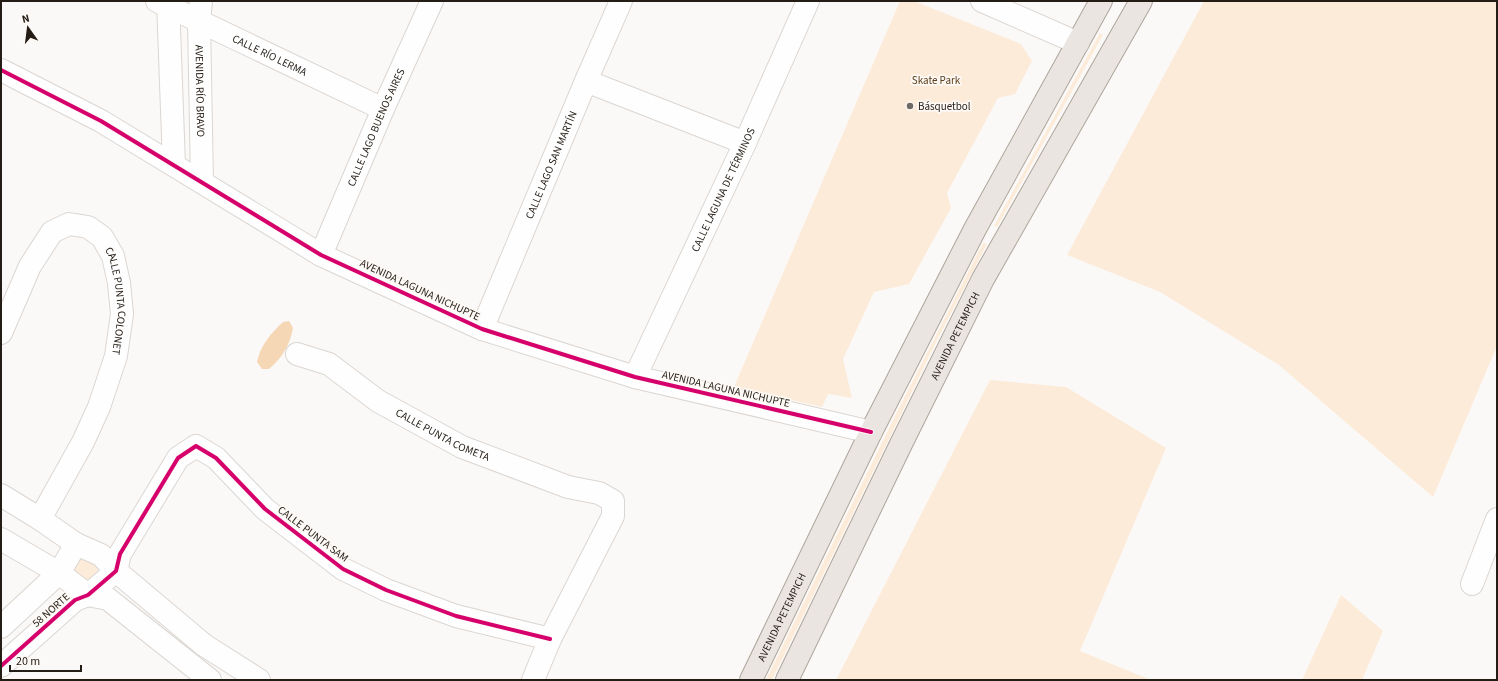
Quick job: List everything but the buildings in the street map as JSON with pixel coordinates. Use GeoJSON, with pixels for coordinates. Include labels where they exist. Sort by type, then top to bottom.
{"type":"FeatureCollection","features":[{"type":"Feature","properties":{"kind":"main road","name":"AVENIDA PETEMPICH"},"geometry":{"type":"LineString","coordinates":[[751,680],[871,432],[975,229],[1101,1]]}},
{"type":"Feature","properties":{"kind":"main road","name":"AVENIDA PETEMPICH"},"geometry":{"type":"LineString","coordinates":[[787,680],[983,279],[1141,1]]}},
{"type":"Feature","properties":{"kind":"street","name":"CALLE LAGO BUENOS AIRES"},"geometry":{"type":"LineString","coordinates":[[321,255],[383,109],[432,1]]}},
{"type":"Feature","properties":{"kind":"street","name":"CALLE LAGO SAN MARTÍN"},"geometry":{"type":"LineString","coordinates":[[482,328],[621,1]]}},
{"type":"Feature","properties":{"kind":"street","name":"CALLE LAGUNA DE TÉRMINOS"},"geometry":{"type":"LineString","coordinates":[[635,377],[745,143],[808,1]]}},
{"type":"Feature","properties":{"kind":"street"},"geometry":{"type":"LineString","coordinates":[[982,1],[1078,43]]}},
{"type":"Feature","properties":{"kind":"street","name":"CALLE RÍO LERMA"},"geometry":{"type":"LineString","coordinates":[[164,2],[200,11],[383,109]]}},
{"type":"Feature","properties":{"kind":"street"},"geometry":{"type":"LineString","coordinates":[[164,2],[174,165]]}},
{"type":"Feature","properties":{"kind":"street","name":"AVENIDA RÍO BRAVO"},"geometry":{"type":"LineString","coordinates":[[200,11],[202,182]]}},
{"type":"Feature","properties":{"kind":"street","name":"AVENIDA LAGUNA NICHUPTE"},"geometry":{"type":"LineString","coordinates":[[1,70],[101,121],[321,255],[482,328],[635,377],[871,432]]}},
{"type":"Feature","properties":{"kind":"street"},"geometry":{"type":"LineString","coordinates":[[586,81],[745,143]]}},
{"type":"Feature","properties":{"kind":"street","name":"CALLE PUNTA COLONET"},"geometry":{"type":"LineString","coordinates":[[1,333],[30,266],[52,232],[69,224],[88,227],[102,237],[113,256],[119,283],[122,314],[116,356],[100,407],[83,442],[40,519]]}},
{"type":"Feature","properties":{"kind":"street","name":"CALLE PUNTA COMETA"},"geometry":{"type":"LineString","coordinates":[[297,354],[329,364],[378,401],[462,447],[568,487],[599,493],[613,501],[613,516],[550,639]]}},
{"type":"Feature","properties":{"kind":"street","name":"CALLE PUNTA SAM"},"geometry":{"type":"LineString","coordinates":[[116,571],[120,554],[178,458],[196,446],[216,458],[265,509],[343,568],[386,590],[456,616],[550,639]]}},
{"type":"Feature","properties":{"kind":"street"},"geometry":{"type":"LineString","coordinates":[[1,495],[40,519],[76,544],[101,555],[116,571],[204,645],[259,680]]}},
{"type":"Feature","properties":{"kind":"street"},"geometry":{"type":"LineString","coordinates":[[1472,584],[1497,519]]}},
{"type":"Feature","properties":{"kind":"street"},"geometry":{"type":"LineString","coordinates":[[1,539],[59,574],[88,594],[108,599],[210,680]]}},
{"type":"Feature","properties":{"kind":"street","name":"58 NORTE"},"geometry":{"type":"LineString","coordinates":[[1,627],[59,574],[76,544]]}},
{"type":"Feature","properties":{"kind":"street","name":"58 NORTE"},"geometry":{"type":"LineString","coordinates":[[1,666],[75,600],[88,594],[116,571]]}},
{"type":"Feature","properties":{"kind":"street"},"geometry":{"type":"LineString","coordinates":[[533,680],[550,639]]}},
{"type":"Feature","properties":{"kind":"green space","name":"Skate Park"},"geometry":{"type":"Polygon","coordinates":[[[900,1],[914,1],[1021,44],[1032,61],[1015,94],[998,98],[947,193],[951,208],[909,284],[874,292],[843,359],[852,398],[828,394],[822,407],[734,387],[900,1]]]}},
{"type":"Feature","properties":{"kind":"green space"},"geometry":{"type":"Polygon","coordinates":[[[1204,1],[1497,1],[1497,346],[1433,497],[1279,365],[1160,292],[1067,255],[1204,1]]]}},
{"type":"Feature","properties":{"kind":"green space"},"geometry":{"type":"Polygon","coordinates":[[[1100,33],[1103,35],[997,227],[994,226],[1100,33]]]}},
{"type":"Feature","properties":{"kind":"green space"},"geometry":{"type":"Polygon","coordinates":[[[983,243],[987,244],[936,342],[772,680],[766,680],[896,414],[983,243]]]}},
{"type":"Feature","properties":{"kind":"green space"},"geometry":{"type":"Polygon","coordinates":[[[990,380],[1066,387],[1166,448],[1080,651],[1151,680],[836,680],[990,380]]]}},
{"type":"Feature","properties":{"kind":"green space"},"geometry":{"type":"Polygon","coordinates":[[[82,555],[98,564],[97,573],[92,580],[82,581],[73,569],[82,555]]]}},
{"type":"Feature","properties":{"kind":"green space"},"geometry":{"type":"Polygon","coordinates":[[[1341,595],[1383,631],[1362,680],[1302,680],[1341,595]]]}},
{"type":"Feature","properties":{"kind":"shaded area"},"geometry":{"type":"Polygon","coordinates":[[[289,321],[293,328],[285,351],[269,369],[262,369],[257,362],[263,345],[270,335],[283,322],[289,321]]]}},
{"type":"Feature","properties":{"kind":"cycle path"},"geometry":{"type":"LineString","coordinates":[[1,70],[101,121],[321,255],[482,329],[635,377],[871,432]]}},
{"type":"Feature","properties":{"kind":"cycle path"},"geometry":{"type":"LineString","coordinates":[[1,666],[75,600],[88,595],[116,571],[120,554],[178,458],[196,446],[216,458],[265,509],[343,569],[386,590],[456,616],[550,639]]}},
{"type":"Feature","properties":{"kind":"place","name":"Básquetbol"},"geometry":{"type":"Point","coordinates":[910,106]}}]}
